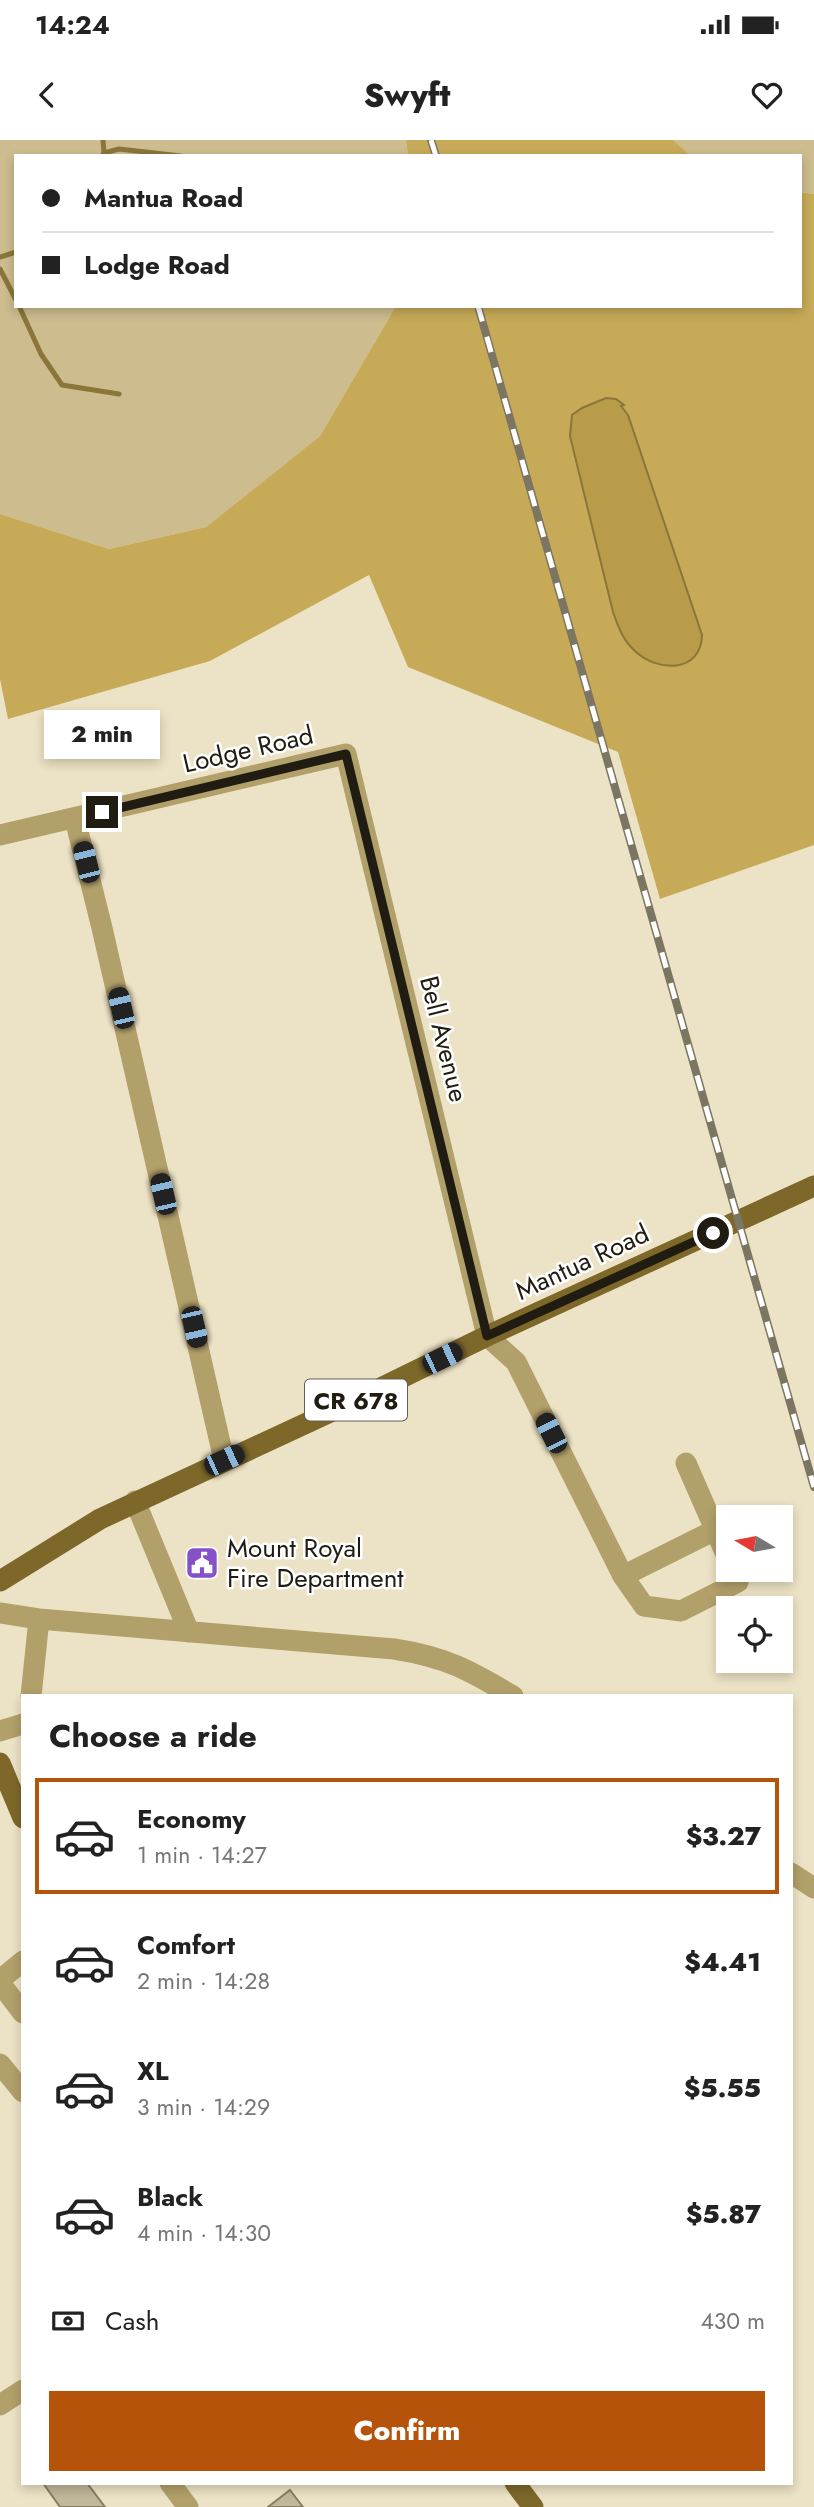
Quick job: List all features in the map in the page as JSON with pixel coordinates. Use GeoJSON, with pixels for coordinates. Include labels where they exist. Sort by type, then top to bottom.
{"type":"FeatureCollection","features":[{"type":"Feature","properties":{"kind":"main road","name":"Mantua Road"},"geometry":{"type":"LineString","coordinates":[[0,1581],[100,1519],[135,1502],[814,1186]]}},
{"type":"Feature","properties":{"kind":"main road"},"geometry":{"type":"LineString","coordinates":[[0,1763],[21,1813]]}},
{"type":"Feature","properties":{"kind":"main road"},"geometry":{"type":"LineString","coordinates":[[516,2485],[533,2507]]}},
{"type":"Feature","properties":{"kind":"street","name":"Lodge Road"},"geometry":{"type":"LineString","coordinates":[[0,835],[346,754]]}},
{"type":"Feature","properties":{"kind":"street","name":"Bell Avenue"},"geometry":{"type":"LineString","coordinates":[[346,754],[487,1336]]}},
{"type":"Feature","properties":{"kind":"street"},"geometry":{"type":"LineString","coordinates":[[75,818],[224,1460]]}},
{"type":"Feature","properties":{"kind":"street"},"geometry":{"type":"LineString","coordinates":[[487,1336],[516,1362],[623,1576],[644,1606],[681,1611],[738,1582]]}},
{"type":"Feature","properties":{"kind":"street"},"geometry":{"type":"LineString","coordinates":[[623,1576],[715,1530],[686,1463]]}},
{"type":"Feature","properties":{"kind":"street"},"geometry":{"type":"LineString","coordinates":[[135,1502],[189,1632]]}},
{"type":"Feature","properties":{"kind":"street"},"geometry":{"type":"LineString","coordinates":[[0,1613],[39,1619],[415,1652],[467,1669],[510,1694]]}},
{"type":"Feature","properties":{"kind":"street"},"geometry":{"type":"LineString","coordinates":[[31,1694],[39,1619]]}},
{"type":"Feature","properties":{"kind":"street"},"geometry":{"type":"LineString","coordinates":[[0,1731],[21,1725]]}},
{"type":"Feature","properties":{"kind":"street"},"geometry":{"type":"LineString","coordinates":[[793,1874],[814,1888]]}},
{"type":"Feature","properties":{"kind":"street"},"geometry":{"type":"LineString","coordinates":[[21,1963],[0,1982],[21,2010]]}},
{"type":"Feature","properties":{"kind":"street"},"geometry":{"type":"LineString","coordinates":[[0,2064],[21,2090]]}},
{"type":"Feature","properties":{"kind":"street"},"geometry":{"type":"LineString","coordinates":[[0,2406],[21,2391]]}},
{"type":"Feature","properties":{"kind":"street"},"geometry":{"type":"LineString","coordinates":[[172,2485],[188,2507]]}},
{"type":"Feature","properties":{"kind":"shaded area"},"geometry":{"type":"Polygon","coordinates":[[[0,140],[406,140],[408,154],[14,154],[14,308],[395,308],[320,436],[206,527],[109,549],[0,514],[0,140]]]}},
{"type":"Feature","properties":{"kind":"shaded area"},"geometry":{"type":"Polygon","coordinates":[[[406,140],[673,140],[689,154],[408,154],[406,140]]]}},
{"type":"Feature","properties":{"kind":"shaded area"},"geometry":{"type":"Polygon","coordinates":[[[673,140],[814,140],[814,194],[802,192],[802,154],[689,154],[673,140]]]}},
{"type":"Feature","properties":{"kind":"shaded area"},"geometry":{"type":"Polygon","coordinates":[[[802,192],[814,194],[814,845],[660,899],[618,752],[408,667],[369,575],[210,661],[8,719],[0,679],[0,514],[109,549],[206,527],[320,436],[395,308],[802,308],[802,192]]]}},
{"type":"Feature","properties":{"kind":"shaded area"},"geometry":{"type":"Polygon","coordinates":[[[606,398],[616,399],[624,405],[621,406],[628,415],[702,635],[700,648],[694,657],[676,666],[655,663],[635,651],[621,633],[613,612],[570,436],[572,415],[606,398]]]}},
{"type":"Feature","properties":{"kind":"building"},"geometry":{"type":"Polygon","coordinates":[[[44,2485],[88,2485],[105,2507],[60,2507],[44,2485]]]}},
{"type":"Feature","properties":{"kind":"building"},"geometry":{"type":"Polygon","coordinates":[[[290,2490],[303,2507],[268,2507],[290,2490]]]}},
{"type":"Feature","properties":{"kind":"waterway"},"geometry":{"type":"LineString","coordinates":[[103,140],[103,154]]}},
{"type":"Feature","properties":{"kind":"waterway"},"geometry":{"type":"LineString","coordinates":[[104,153],[119,149],[163,154]]}},
{"type":"Feature","properties":{"kind":"waterway"},"geometry":{"type":"LineString","coordinates":[[0,257],[14,253]]}},
{"type":"Feature","properties":{"kind":"waterway"},"geometry":{"type":"LineString","coordinates":[[0,269],[14,296]]}},
{"type":"Feature","properties":{"kind":"waterway"},"geometry":{"type":"LineString","coordinates":[[20,308],[41,354],[62,385],[119,394]]}},
{"type":"Feature","properties":{"kind":"railway"},"geometry":{"type":"LineString","coordinates":[[431,140],[435,154]]}},
{"type":"Feature","properties":{"kind":"railway"},"geometry":{"type":"LineString","coordinates":[[479,308],[814,1487]]}},
{"type":"Feature","properties":{"kind":"place","name":"Mount Royal Fire Department"},"geometry":{"type":"Point","coordinates":[202,1563]}},
{"type":"Feature","properties":{"kind":"route"},"geometry":{"type":"LineString","coordinates":[[102,812],[346,754],[487,1336],[713,1233]]}}]}
